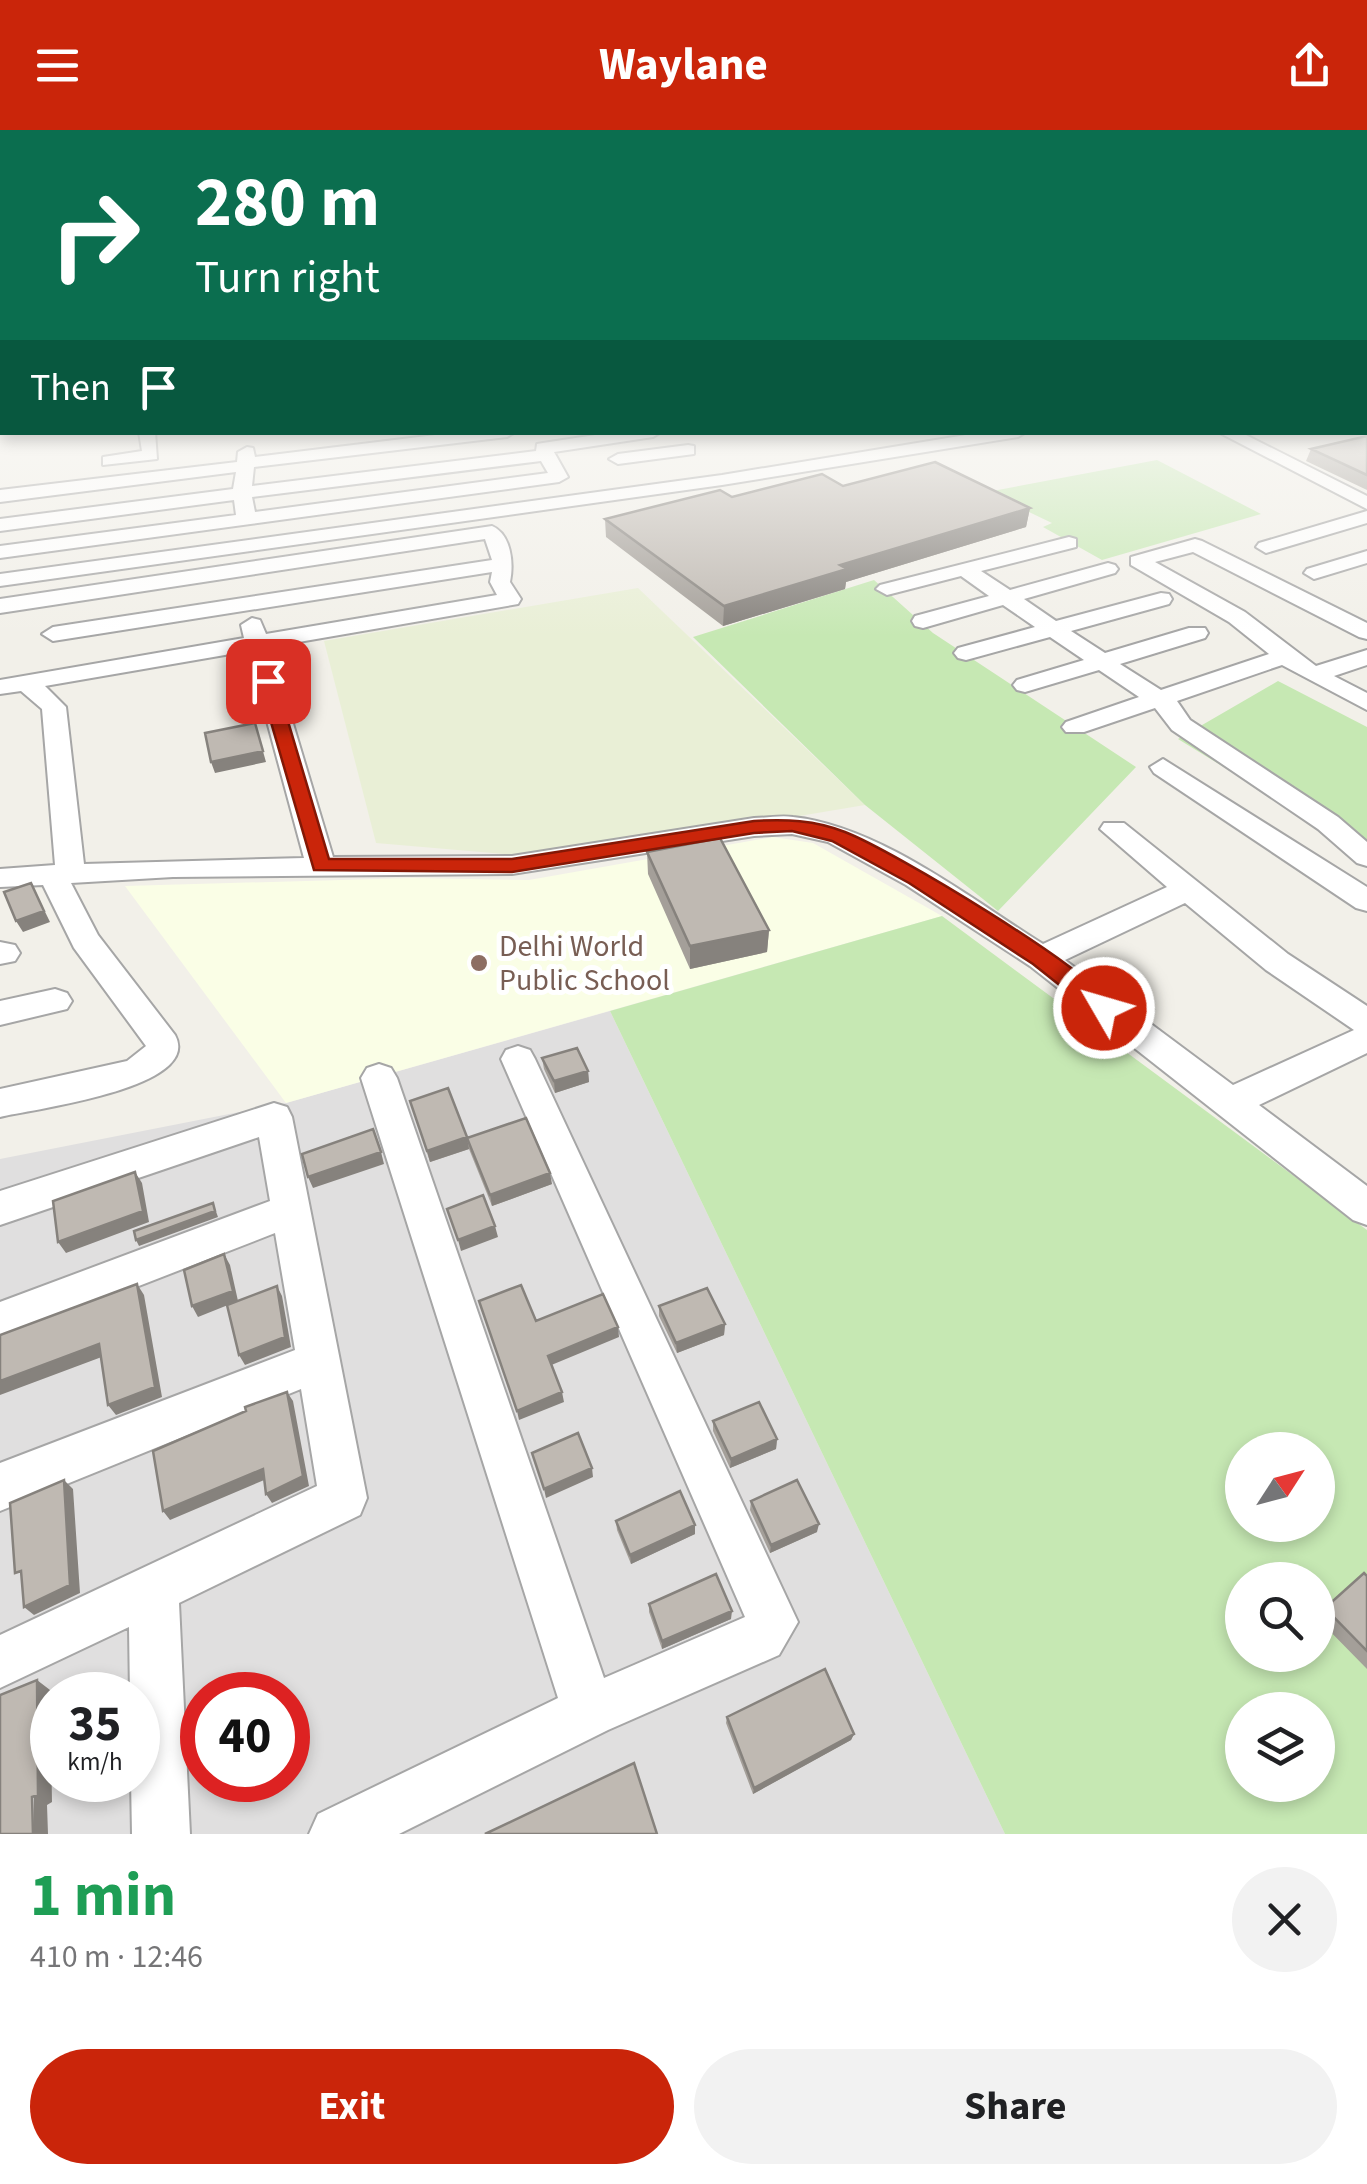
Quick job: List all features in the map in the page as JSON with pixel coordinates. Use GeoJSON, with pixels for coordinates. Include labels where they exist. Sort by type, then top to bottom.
{"type":"FeatureCollection","features":[{"type":"Feature","properties":{"kind":"street"},"geometry":{"type":"LineString","coordinates":[[0,496],[126,478]]}},
{"type":"Feature","properties":{"kind":"street"},"geometry":{"type":"LineString","coordinates":[[244,478],[246,518]]}},
{"type":"Feature","properties":{"kind":"street"},"geometry":{"type":"LineString","coordinates":[[0,524],[242,493],[424,478]]}},
{"type":"Feature","properties":{"kind":"street"},"geometry":{"type":"LineString","coordinates":[[0,552],[548,478]]}},
{"type":"Feature","properties":{"kind":"street"},"geometry":{"type":"LineString","coordinates":[[587,478],[609,496]]}},
{"type":"Feature","properties":{"kind":"street"},"geometry":{"type":"LineString","coordinates":[[0,580],[737,478]]}},
{"type":"Feature","properties":{"kind":"street"},"geometry":{"type":"LineString","coordinates":[[1320,478],[1362,498]]}},
{"type":"Feature","properties":{"kind":"street"},"geometry":{"type":"LineString","coordinates":[[1266,547],[1367,517]]}},
{"type":"Feature","properties":{"kind":"street"},"geometry":{"type":"LineString","coordinates":[[0,606],[492,532],[504,564],[500,582],[510,599],[14,685]]}},
{"type":"Feature","properties":{"kind":"street"},"geometry":{"type":"LineString","coordinates":[[887,589],[1068,542]]}},
{"type":"Feature","properties":{"kind":"street"},"geometry":{"type":"LineString","coordinates":[[1364,698],[1314,675],[1224,609],[1138,561],[1195,545],[1367,632]]}},
{"type":"Feature","properties":{"kind":"street"},"geometry":{"type":"LineString","coordinates":[[232,548],[321,865]]}},
{"type":"Feature","properties":{"kind":"street"},"geometry":{"type":"LineString","coordinates":[[1314,573],[1367,557]]}},
{"type":"Feature","properties":{"kind":"street"},"geometry":{"type":"LineString","coordinates":[[53,634],[504,564]]}},
{"type":"Feature","properties":{"kind":"street"},"geometry":{"type":"LineString","coordinates":[[964,569],[1158,700],[1181,725],[1313,813],[1367,857]]}},
{"type":"Feature","properties":{"kind":"street"},"geometry":{"type":"LineString","coordinates":[[922,620],[1108,569]]}},
{"type":"Feature","properties":{"kind":"street"},"geometry":{"type":"LineString","coordinates":[[966,652],[1161,599]]}},
{"type":"Feature","properties":{"kind":"street"},"geometry":{"type":"LineString","coordinates":[[1025,684],[1197,633]]}},
{"type":"Feature","properties":{"kind":"street"},"geometry":{"type":"LineString","coordinates":[[1075,727],[1286,656]]}},
{"type":"Feature","properties":{"kind":"street"},"geometry":{"type":"LineString","coordinates":[[1314,675],[1367,657]]}},
{"type":"Feature","properties":{"kind":"street"},"geometry":{"type":"LineString","coordinates":[[0,1103],[136,1072],[161,1056],[164,1044],[85,940],[61,873],[54,707],[14,685]]}},
{"type":"Feature","properties":{"kind":"street"},"geometry":{"type":"LineString","coordinates":[[1163,767],[1367,900]]}},
{"type":"Feature","properties":{"kind":"street"},"geometry":{"type":"LineString","coordinates":[[0,878],[321,865],[512,866],[754,827],[792,825],[838,836],[916,878],[1041,958],[1367,1208]]}},
{"type":"Feature","properties":{"kind":"street"},"geometry":{"type":"LineString","coordinates":[[1114,828],[1277,962],[1367,1022]]}},
{"type":"Feature","properties":{"kind":"street"},"geometry":{"type":"LineString","coordinates":[[1041,958],[1187,890]]}},
{"type":"Feature","properties":{"kind":"street"},"geometry":{"type":"LineString","coordinates":[[0,1013],[55,1001]]}},
{"type":"Feature","properties":{"kind":"street"},"geometry":{"type":"LineString","coordinates":[[1228,1104],[1367,1038]]}},
{"type":"Feature","properties":{"kind":"street"},"geometry":{"type":"LineString","coordinates":[[338,1834],[590,1711],[761,1636],[773,1622],[518,1059]]}},
{"type":"Feature","properties":{"kind":"street"},"geometry":{"type":"LineString","coordinates":[[379,1078],[590,1711]]}},
{"type":"Feature","properties":{"kind":"street"},"geometry":{"type":"LineString","coordinates":[[0,1208],[274,1117],[344,1498],[0,1662]]}},
{"type":"Feature","properties":{"kind":"street"},"geometry":{"type":"LineString","coordinates":[[0,1321],[291,1210]]}},
{"type":"Feature","properties":{"kind":"street"},"geometry":{"type":"LineString","coordinates":[[0,1487],[318,1361]]}},
{"type":"Feature","properties":{"kind":"street"},"geometry":{"type":"LineString","coordinates":[[154,1590],[161,1834]]}},
{"type":"Feature","properties":{"kind":"shaded area"},"geometry":{"type":"Polygon","coordinates":[[[638,588],[865,805],[550,858],[376,843],[324,641],[638,588]]]}},
{"type":"Feature","properties":{"kind":"shaded area","name":"Delhi World Public School"},"geometry":{"type":"Polygon","coordinates":[[[773,837],[813,843],[942,916],[286,1103],[125,886],[412,878],[529,880],[773,837]]]}},
{"type":"Feature","properties":{"kind":"shaded area"},"geometry":{"type":"Polygon","coordinates":[[[610,1011],[1005,1834],[0,1834],[0,1159],[286,1103],[610,1011]]]}},
{"type":"Feature","properties":{"kind":"green space"},"geometry":{"type":"Polygon","coordinates":[[[1064,478],[1191,478],[1261,514],[1102,560],[1043,527],[1052,523],[987,492],[1064,478]]]}},
{"type":"Feature","properties":{"kind":"green space"},"geometry":{"type":"Polygon","coordinates":[[[874,580],[933,633],[1136,767],[998,911],[865,805],[693,637],[874,580]]]}},
{"type":"Feature","properties":{"kind":"green space"},"geometry":{"type":"Polygon","coordinates":[[[1278,681],[1367,727],[1367,855],[1178,739],[1278,681]]]}},
{"type":"Feature","properties":{"kind":"green space"},"geometry":{"type":"Polygon","coordinates":[[[942,916],[1367,1230],[1367,1834],[1005,1834],[610,1011],[942,916]]]}},
{"type":"Feature","properties":{"kind":"building"},"geometry":{"type":"Polygon","coordinates":[[[808,478],[828,478],[843,486],[876,478],[967,478],[1030,508],[840,565],[847,569],[724,606],[605,519],[720,490],[732,497],[808,478]]]}},
{"type":"Feature","properties":{"kind":"building"},"geometry":{"type":"Polygon","coordinates":[[[255,723],[263,751],[211,762],[205,733],[255,723]]]}},
{"type":"Feature","properties":{"kind":"building"},"geometry":{"type":"Polygon","coordinates":[[[720,838],[769,930],[690,946],[647,852],[720,838]]]}},
{"type":"Feature","properties":{"kind":"building"},"geometry":{"type":"Polygon","coordinates":[[[31,883],[44,911],[16,921],[4,892],[31,883]]]}},
{"type":"Feature","properties":{"kind":"building"},"geometry":{"type":"Polygon","coordinates":[[[577,1048],[588,1071],[554,1081],[542,1058],[577,1048]]]}},
{"type":"Feature","properties":{"kind":"building"},"geometry":{"type":"Polygon","coordinates":[[[448,1088],[467,1137],[427,1151],[410,1101],[448,1088]]]}},
{"type":"Feature","properties":{"kind":"building"},"geometry":{"type":"Polygon","coordinates":[[[526,1118],[550,1173],[490,1195],[467,1138],[526,1118]]]}},
{"type":"Feature","properties":{"kind":"building"},"geometry":{"type":"Polygon","coordinates":[[[373,1129],[381,1152],[308,1177],[302,1154],[373,1129]]]}},
{"type":"Feature","properties":{"kind":"building"},"geometry":{"type":"Polygon","coordinates":[[[135,1172],[143,1211],[58,1242],[53,1201],[135,1172]]]}},
{"type":"Feature","properties":{"kind":"building"},"geometry":{"type":"Polygon","coordinates":[[[483,1195],[495,1226],[458,1240],[447,1209],[483,1195]]]}},
{"type":"Feature","properties":{"kind":"building"},"geometry":{"type":"Polygon","coordinates":[[[213,1203],[215,1211],[136,1240],[134,1231],[213,1203]]]}},
{"type":"Feature","properties":{"kind":"building"},"geometry":{"type":"Polygon","coordinates":[[[224,1254],[233,1291],[192,1306],[184,1270],[224,1254]]]}},
{"type":"Feature","properties":{"kind":"building"},"geometry":{"type":"Polygon","coordinates":[[[137,1284],[155,1387],[108,1405],[99,1344],[0,1381],[0,1335],[137,1284]]]}},
{"type":"Feature","properties":{"kind":"building"},"geometry":{"type":"Polygon","coordinates":[[[521,1285],[536,1321],[603,1294],[618,1327],[548,1356],[562,1392],[517,1411],[479,1301],[521,1285]]]}},
{"type":"Feature","properties":{"kind":"building"},"geometry":{"type":"Polygon","coordinates":[[[277,1286],[285,1337],[239,1355],[227,1305],[277,1286]]]}},
{"type":"Feature","properties":{"kind":"building"},"geometry":{"type":"Polygon","coordinates":[[[707,1288],[725,1324],[676,1343],[659,1306],[707,1288]]]}},
{"type":"Feature","properties":{"kind":"building"},"geometry":{"type":"Polygon","coordinates":[[[287,1392],[303,1476],[266,1494],[263,1469],[163,1511],[153,1451],[246,1411],[245,1407],[287,1392]]]}},
{"type":"Feature","properties":{"kind":"building"},"geometry":{"type":"Polygon","coordinates":[[[759,1402],[777,1439],[731,1459],[713,1421],[759,1402]]]}},
{"type":"Feature","properties":{"kind":"building"},"geometry":{"type":"Polygon","coordinates":[[[578,1433],[592,1468],[544,1489],[532,1453],[578,1433]]]}},
{"type":"Feature","properties":{"kind":"building"},"geometry":{"type":"Polygon","coordinates":[[[64,1480],[70,1585],[24,1607],[21,1571],[15,1573],[10,1503],[64,1480]]]}},
{"type":"Feature","properties":{"kind":"building"},"geometry":{"type":"Polygon","coordinates":[[[797,1480],[819,1524],[771,1545],[751,1501],[797,1480]]]}},
{"type":"Feature","properties":{"kind":"building"},"geometry":{"type":"Polygon","coordinates":[[[680,1491],[695,1525],[630,1555],[616,1521],[680,1491]]]}},
{"type":"Feature","properties":{"kind":"building"},"geometry":{"type":"Polygon","coordinates":[[[1364,1573],[1367,1576],[1367,1651],[1335,1618],[1335,1599],[1364,1573]]]}},
{"type":"Feature","properties":{"kind":"building"},"geometry":{"type":"Polygon","coordinates":[[[716,1574],[732,1611],[662,1641],[649,1604],[716,1574]]]}},
{"type":"Feature","properties":{"kind":"building"},"geometry":{"type":"Polygon","coordinates":[[[825,1669],[854,1734],[754,1788],[727,1717],[825,1669]]]}},
{"type":"Feature","properties":{"kind":"building"},"geometry":{"type":"Polygon","coordinates":[[[30,1683],[33,1834],[0,1834],[0,1695],[30,1683]]]}},
{"type":"Feature","properties":{"kind":"building"},"geometry":{"type":"Polygon","coordinates":[[[634,1763],[657,1834],[485,1834],[634,1763]]]}},
{"type":"Feature","properties":{"kind":"place","name":"Delhi World Public School"},"geometry":{"type":"Point","coordinates":[479,963]}},
{"type":"Feature","properties":{"kind":"route"},"geometry":{"type":"LineString","coordinates":[[268,681],[321,865],[512,866],[754,827],[792,825],[838,836],[916,878],[1041,958],[1104,1008]]}}]}
